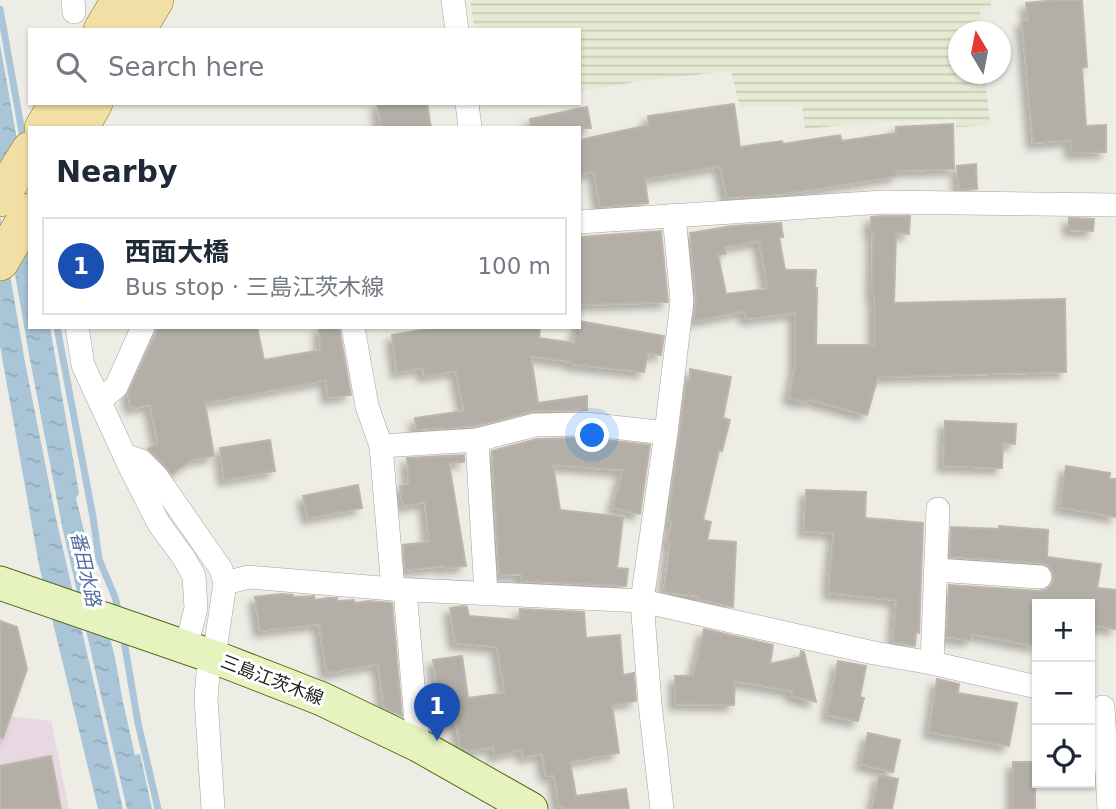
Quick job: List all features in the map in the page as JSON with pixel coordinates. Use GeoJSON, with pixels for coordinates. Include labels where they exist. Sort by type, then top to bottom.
{"type":"FeatureCollection","features":[{"type":"Feature","properties":{"kind":"main road"},"geometry":{"type":"LineString","coordinates":[[83,14],[120,0]]}},
{"type":"Feature","properties":{"kind":"main road"},"geometry":{"type":"LineString","coordinates":[[138,28],[155,0]]}},
{"type":"Feature","properties":{"kind":"main road"},"geometry":{"type":"LineString","coordinates":[[58,119],[90,105]]}},
{"type":"Feature","properties":{"kind":"main road"},"geometry":{"type":"LineString","coordinates":[[0,198],[28,153]]}},
{"type":"Feature","properties":{"kind":"main road"},"geometry":{"type":"LineString","coordinates":[[0,262],[28,215]]}},
{"type":"Feature","properties":{"kind":"main road","name":"三島江茨木線"},"geometry":{"type":"LineString","coordinates":[[10,587],[200,652],[323,699],[418,745],[531,809]]}},
{"type":"Feature","properties":{"kind":"street"},"geometry":{"type":"LineString","coordinates":[[453,0],[457,28]]}},
{"type":"Feature","properties":{"kind":"street"},"geometry":{"type":"LineString","coordinates":[[467,105],[470,126]]}},
{"type":"Feature","properties":{"kind":"street"},"geometry":{"type":"LineString","coordinates":[[581,222],[884,202],[1116,205]]}},
{"type":"Feature","properties":{"kind":"street"},"geometry":{"type":"LineString","coordinates":[[662,809],[642,601],[682,301],[674,215]]}},
{"type":"Feature","properties":{"kind":"street"},"geometry":{"type":"LineString","coordinates":[[78,329],[83,365],[125,455],[159,524],[194,576],[200,652],[208,673],[206,698],[213,809]]}},
{"type":"Feature","properties":{"kind":"street"},"geometry":{"type":"LineString","coordinates":[[100,400],[116,387],[142,329]]}},
{"type":"Feature","properties":{"kind":"street"},"geometry":{"type":"LineString","coordinates":[[354,329],[367,406],[381,446],[418,745]]}},
{"type":"Feature","properties":{"kind":"street"},"geometry":{"type":"LineString","coordinates":[[381,446],[477,440],[535,425],[586,424],[666,433]]}},
{"type":"Feature","properties":{"kind":"street"},"geometry":{"type":"LineString","coordinates":[[477,440],[486,594]]}},
{"type":"Feature","properties":{"kind":"street"},"geometry":{"type":"LineString","coordinates":[[125,455],[141,461],[157,478],[221,569],[225,583],[200,652]]}},
{"type":"Feature","properties":{"kind":"street"},"geometry":{"type":"LineString","coordinates":[[932,663],[938,509]]}},
{"type":"Feature","properties":{"kind":"street"},"geometry":{"type":"LineString","coordinates":[[936,570],[1040,577]]}},
{"type":"Feature","properties":{"kind":"street"},"geometry":{"type":"LineString","coordinates":[[225,583],[249,577],[399,590],[642,601],[1032,686]]}},
{"type":"Feature","properties":{"kind":"street"},"geometry":{"type":"LineString","coordinates":[[1103,706],[1109,809]]}},
{"type":"Feature","properties":{"kind":"shaded area"},"geometry":{"type":"Polygon","coordinates":[[[0,715],[51,721],[69,809],[0,809],[0,715]]]}},
{"type":"Feature","properties":{"kind":"green space"},"geometry":{"type":"Polygon","coordinates":[[[470,0],[992,0],[990,8],[980,10],[981,21],[948,21],[948,84],[986,84],[990,125],[956,127],[955,119],[805,129],[802,105],[740,107],[731,71],[581,91],[581,28],[475,28],[470,0]]]}},
{"type":"Feature","properties":{"kind":"water","name":"番田水路"},"geometry":{"type":"Polygon","coordinates":[[[0,44],[28,202],[28,329],[50,329],[79,493],[76,498],[115,658],[135,755],[140,754],[152,809],[127,809],[62,526],[0,189],[0,44]]]}},
{"type":"Feature","properties":{"kind":"water"},"geometry":{"type":"Polygon","coordinates":[[[0,216],[57,523],[123,809],[98,809],[39,565],[0,346],[0,216]]]}},
{"type":"Feature","properties":{"kind":"building"},"geometry":{"type":"Polygon","coordinates":[[[1082,0],[1087,67],[1082,68],[1086,126],[1106,125],[1106,152],[1071,153],[1071,140],[1033,143],[1022,21],[1028,20],[1026,3],[1082,0]]]}},
{"type":"Feature","properties":{"kind":"building"},"geometry":{"type":"Polygon","coordinates":[[[734,104],[740,147],[782,141],[783,144],[840,135],[842,141],[896,133],[896,127],[953,124],[954,169],[896,171],[897,176],[784,194],[727,198],[720,166],[645,179],[648,203],[600,207],[594,172],[581,174],[581,140],[649,125],[648,116],[734,104]]]}},
{"type":"Feature","properties":{"kind":"building"},"geometry":{"type":"Polygon","coordinates":[[[377,105],[427,105],[431,126],[381,126],[377,105]]]}},
{"type":"Feature","properties":{"kind":"building"},"geometry":{"type":"Polygon","coordinates":[[[587,107],[591,128],[531,126],[530,119],[587,107]]]}},
{"type":"Feature","properties":{"kind":"building"},"geometry":{"type":"Polygon","coordinates":[[[976,164],[977,189],[959,189],[957,166],[976,164]]]}},
{"type":"Feature","properties":{"kind":"building"},"geometry":{"type":"Polygon","coordinates":[[[910,216],[909,234],[896,233],[894,303],[1065,299],[1066,372],[878,377],[867,415],[807,399],[806,402],[789,398],[795,369],[795,313],[746,319],[745,311],[694,321],[696,300],[690,233],[732,226],[781,223],[783,237],[779,237],[785,270],[816,270],[816,345],[874,345],[871,217],[910,216]],[[759,241],[725,247],[726,254],[718,255],[726,294],[768,289],[759,241]]]}},
{"type":"Feature","properties":{"kind":"building"},"geometry":{"type":"Polygon","coordinates":[[[1069,218],[1094,219],[1093,231],[1069,230],[1069,218]]]}},
{"type":"Feature","properties":{"kind":"building"},"geometry":{"type":"Polygon","coordinates":[[[661,231],[668,302],[581,305],[581,237],[661,231]]]}},
{"type":"Feature","properties":{"kind":"building"},"geometry":{"type":"Polygon","coordinates":[[[581,321],[664,336],[661,355],[648,353],[644,372],[572,364],[531,356],[538,403],[587,396],[587,410],[534,411],[475,426],[416,430],[415,418],[464,411],[456,371],[424,376],[423,368],[397,372],[392,335],[427,329],[540,329],[539,338],[574,343],[576,329],[579,330],[581,321]]]}},
{"type":"Feature","properties":{"kind":"building"},"geometry":{"type":"Polygon","coordinates":[[[157,329],[257,329],[264,360],[321,350],[319,329],[339,329],[351,395],[328,398],[326,380],[205,403],[214,456],[192,460],[172,474],[148,449],[158,442],[150,405],[131,408],[128,393],[157,329]]]}},
{"type":"Feature","properties":{"kind":"building"},"geometry":{"type":"Polygon","coordinates":[[[690,369],[731,377],[723,418],[730,420],[722,451],[719,450],[703,520],[711,522],[707,540],[736,542],[733,607],[698,599],[699,596],[664,592],[670,543],[667,542],[672,522],[668,521],[686,381],[690,380],[690,369]]]}},
{"type":"Feature","properties":{"kind":"building"},"geometry":{"type":"Polygon","coordinates":[[[945,421],[1016,424],[1015,444],[1003,443],[1002,468],[943,466],[945,421]]]}},
{"type":"Feature","properties":{"kind":"building"},"geometry":{"type":"Polygon","coordinates":[[[585,438],[650,445],[640,514],[613,508],[623,470],[553,465],[560,510],[623,517],[617,568],[628,569],[626,586],[521,581],[521,574],[499,575],[492,451],[537,439],[585,438]]]}},
{"type":"Feature","properties":{"kind":"building"},"geometry":{"type":"Polygon","coordinates":[[[270,440],[275,471],[224,480],[220,448],[270,440]]]}},
{"type":"Feature","properties":{"kind":"building"},"geometry":{"type":"Polygon","coordinates":[[[464,455],[464,462],[449,463],[466,566],[405,570],[403,545],[429,542],[425,502],[403,506],[400,486],[409,484],[407,458],[464,455]]]}},
{"type":"Feature","properties":{"kind":"building"},"geometry":{"type":"Polygon","coordinates":[[[1066,466],[1110,473],[1109,479],[1116,479],[1116,517],[1060,507],[1066,466]]]}},
{"type":"Feature","properties":{"kind":"building"},"geometry":{"type":"Polygon","coordinates":[[[358,485],[362,508],[308,518],[303,496],[358,485]]]}},
{"type":"Feature","properties":{"kind":"building"},"geometry":{"type":"Polygon","coordinates":[[[806,490],[866,492],[865,518],[923,523],[919,633],[916,632],[915,646],[893,642],[896,600],[829,593],[834,533],[804,531],[806,490]]]}},
{"type":"Feature","properties":{"kind":"building"},"geometry":{"type":"Polygon","coordinates":[[[999,526],[1048,530],[1047,557],[1101,564],[1097,588],[1116,590],[1116,629],[1095,626],[1095,599],[1032,599],[1032,645],[972,634],[971,640],[947,637],[949,585],[1039,591],[1052,584],[1052,570],[1042,563],[950,557],[951,527],[999,529],[999,526]]]}},
{"type":"Feature","properties":{"kind":"building"},"geometry":{"type":"Polygon","coordinates":[[[281,594],[293,597],[314,596],[315,600],[337,598],[337,601],[354,600],[355,603],[392,603],[402,716],[384,708],[378,664],[327,673],[319,624],[260,631],[255,597],[281,594]]]}},
{"type":"Feature","properties":{"kind":"building"},"geometry":{"type":"Polygon","coordinates":[[[467,607],[469,616],[519,620],[520,609],[584,612],[586,638],[620,635],[623,675],[634,673],[636,701],[612,705],[619,753],[570,762],[576,796],[626,789],[629,809],[564,809],[559,807],[554,775],[546,776],[542,754],[523,757],[522,749],[495,756],[493,747],[468,751],[460,747],[456,721],[442,723],[433,660],[462,656],[468,698],[505,693],[497,647],[455,643],[450,608],[467,607]]]}},
{"type":"Feature","properties":{"kind":"building"},"geometry":{"type":"Polygon","coordinates":[[[0,621],[17,627],[27,669],[3,738],[0,737],[0,621]]]}},
{"type":"Feature","properties":{"kind":"building"},"geometry":{"type":"Polygon","coordinates":[[[704,629],[773,645],[770,664],[800,657],[801,651],[804,652],[816,702],[792,696],[793,691],[735,681],[734,705],[675,704],[675,676],[693,676],[704,629]]]}},
{"type":"Feature","properties":{"kind":"building"},"geometry":{"type":"Polygon","coordinates":[[[838,661],[866,666],[860,697],[864,698],[858,721],[827,715],[838,661]]]}},
{"type":"Feature","properties":{"kind":"building"},"geometry":{"type":"Polygon","coordinates":[[[937,679],[959,684],[958,693],[1017,703],[1009,746],[929,732],[937,679]]]}},
{"type":"Feature","properties":{"kind":"building"},"geometry":{"type":"Polygon","coordinates":[[[868,733],[900,740],[893,772],[861,764],[868,733]]]}},
{"type":"Feature","properties":{"kind":"building"},"geometry":{"type":"Polygon","coordinates":[[[51,756],[61,809],[0,809],[0,766],[51,756]]]}},
{"type":"Feature","properties":{"kind":"building"},"geometry":{"type":"Polygon","coordinates":[[[1013,762],[1032,762],[1035,809],[1013,809],[1013,762]]]}},
{"type":"Feature","properties":{"kind":"building"},"geometry":{"type":"Polygon","coordinates":[[[879,775],[898,779],[892,809],[872,809],[879,775]]]}},
{"type":"Feature","properties":{"kind":"waterway"},"geometry":{"type":"LineString","coordinates":[[0,9],[24,143]]}},
{"type":"Feature","properties":{"kind":"waterway","name":"番田水路"},"geometry":{"type":"LineString","coordinates":[[57,329],[99,559],[119,613]]}},
{"type":"Feature","properties":{"kind":"waterway"},"geometry":{"type":"LineString","coordinates":[[123,635],[138,723],[158,809]]}},
{"type":"Feature","properties":{"kind":"place","name":"西面大橋"},"geometry":{"type":"Point","coordinates":[437,741]}}]}
